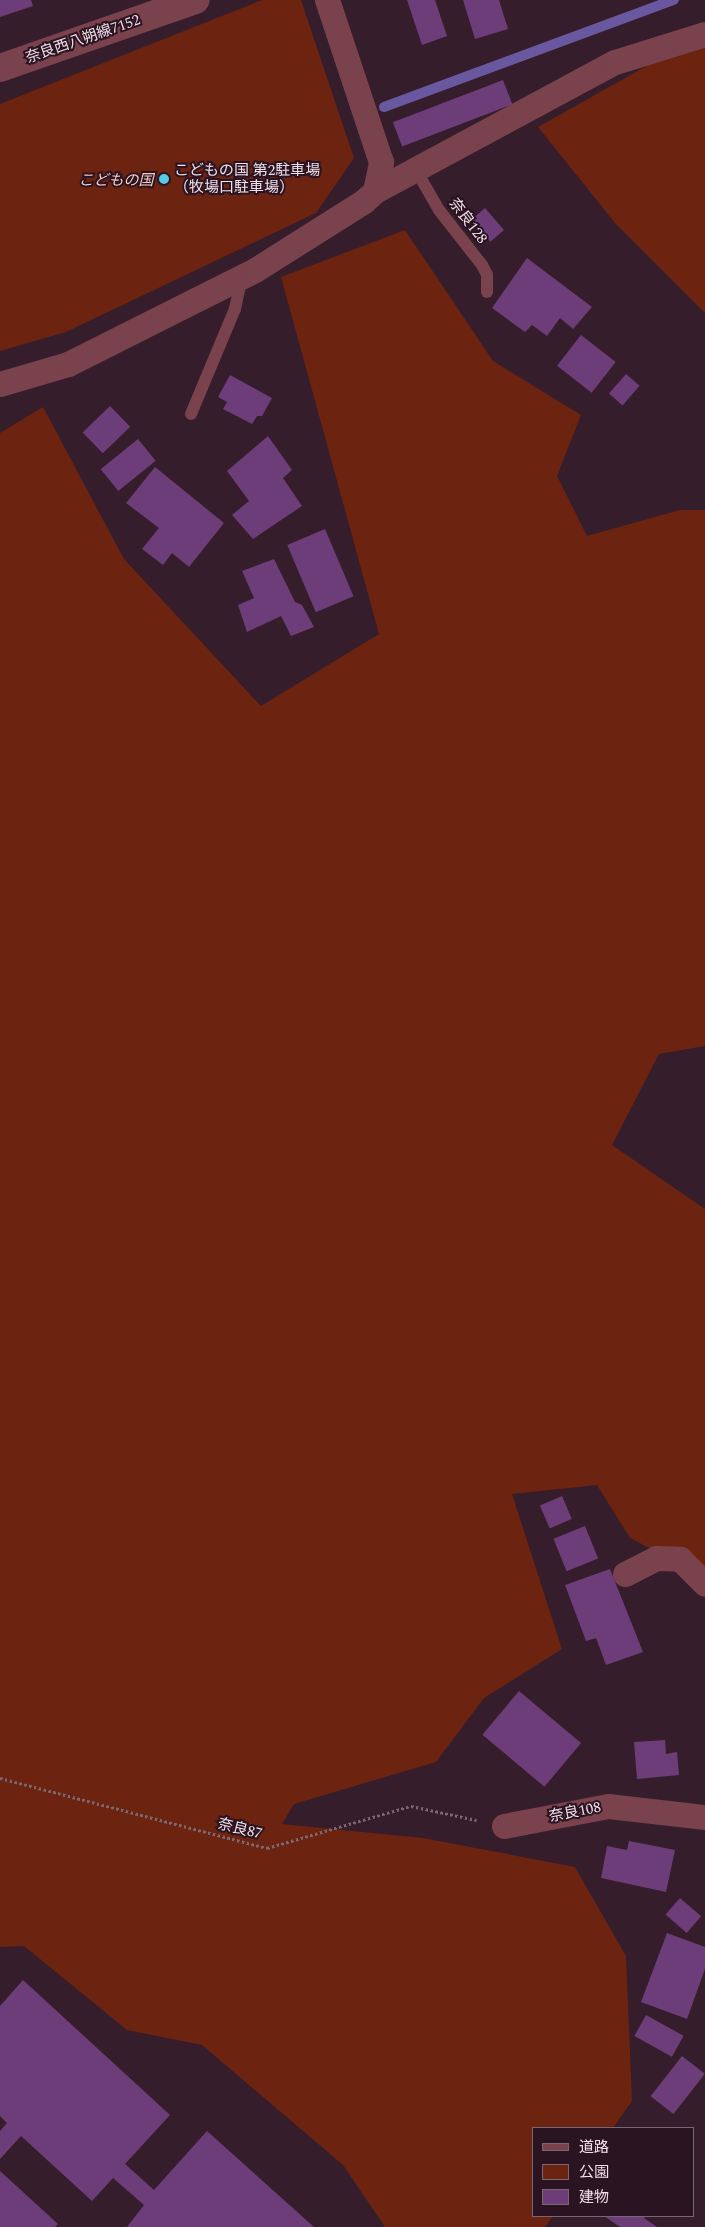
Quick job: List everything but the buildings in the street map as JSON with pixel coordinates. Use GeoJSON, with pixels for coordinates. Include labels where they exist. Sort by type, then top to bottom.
{"type":"FeatureCollection","features":[{"type":"Feature","properties":{"kind":"street","name":"奈良西八朔線7152"},"geometry":{"type":"LineString","coordinates":[[0,68],[195,0]]}},
{"type":"Feature","properties":{"kind":"street"},"geometry":{"type":"LineString","coordinates":[[327,0],[380,162],[375,191]]}},
{"type":"Feature","properties":{"kind":"street"},"geometry":{"type":"LineString","coordinates":[[0,384],[68,364],[242,276],[312,236],[364,201],[375,191],[615,62],[705,34]]}},
{"type":"Feature","properties":{"kind":"street"},"geometry":{"type":"LineString","coordinates":[[625,1574],[656,1558],[680,1559],[705,1584]]}},
{"type":"Feature","properties":{"kind":"street","name":"奈良108"},"geometry":{"type":"LineString","coordinates":[[504,1826],[608,1806],[705,1817]]}},
{"type":"Feature","properties":{"kind":"lane","name":"奈良128"},"geometry":{"type":"LineString","coordinates":[[416,170],[439,210],[484,270],[487,292]]}},
{"type":"Feature","properties":{"kind":"lane"},"geometry":{"type":"LineString","coordinates":[[191,414],[235,310],[242,276]]}},
{"type":"Feature","properties":{"kind":"path","name":"奈良87"},"geometry":{"type":"LineString","coordinates":[[0,1778],[267,1848],[411,1806],[504,1826]]}},
{"type":"Feature","properties":{"kind":"green space","name":"こどもの国"},"geometry":{"type":"Polygon","coordinates":[[[262,0],[301,0],[354,158],[316,213],[66,332],[0,351],[0,104],[262,0]]]}},
{"type":"Feature","properties":{"kind":"green space"},"geometry":{"type":"Polygon","coordinates":[[[705,33],[705,313],[615,223],[538,127],[705,33]]]}},
{"type":"Feature","properties":{"kind":"green space"},"geometry":{"type":"Polygon","coordinates":[[[405,230],[493,361],[581,415],[557,476],[587,536],[680,510],[705,510],[705,1046],[659,1054],[612,1145],[705,1209],[705,1577],[630,1538],[597,1485],[512,1494],[562,1649],[484,1698],[436,1762],[294,1804],[282,1824],[423,1838],[575,1867],[626,1956],[632,2101],[614,2127],[532,2127],[532,2217],[552,2217],[545,2227],[385,2227],[343,2165],[202,2045],[127,2030],[24,1946],[0,1947],[0,433],[43,407],[124,559],[261,706],[379,634],[281,277],[405,230]]]}},
{"type":"Feature","properties":{"kind":"waterway"},"geometry":{"type":"LineString","coordinates":[[384,107],[674,0]]}},
{"type":"Feature","properties":{"kind":"place","name":"こどもの国 第2駐車場 （牧場口駐車場）"},"geometry":{"type":"Point","coordinates":[164,179]}}]}
